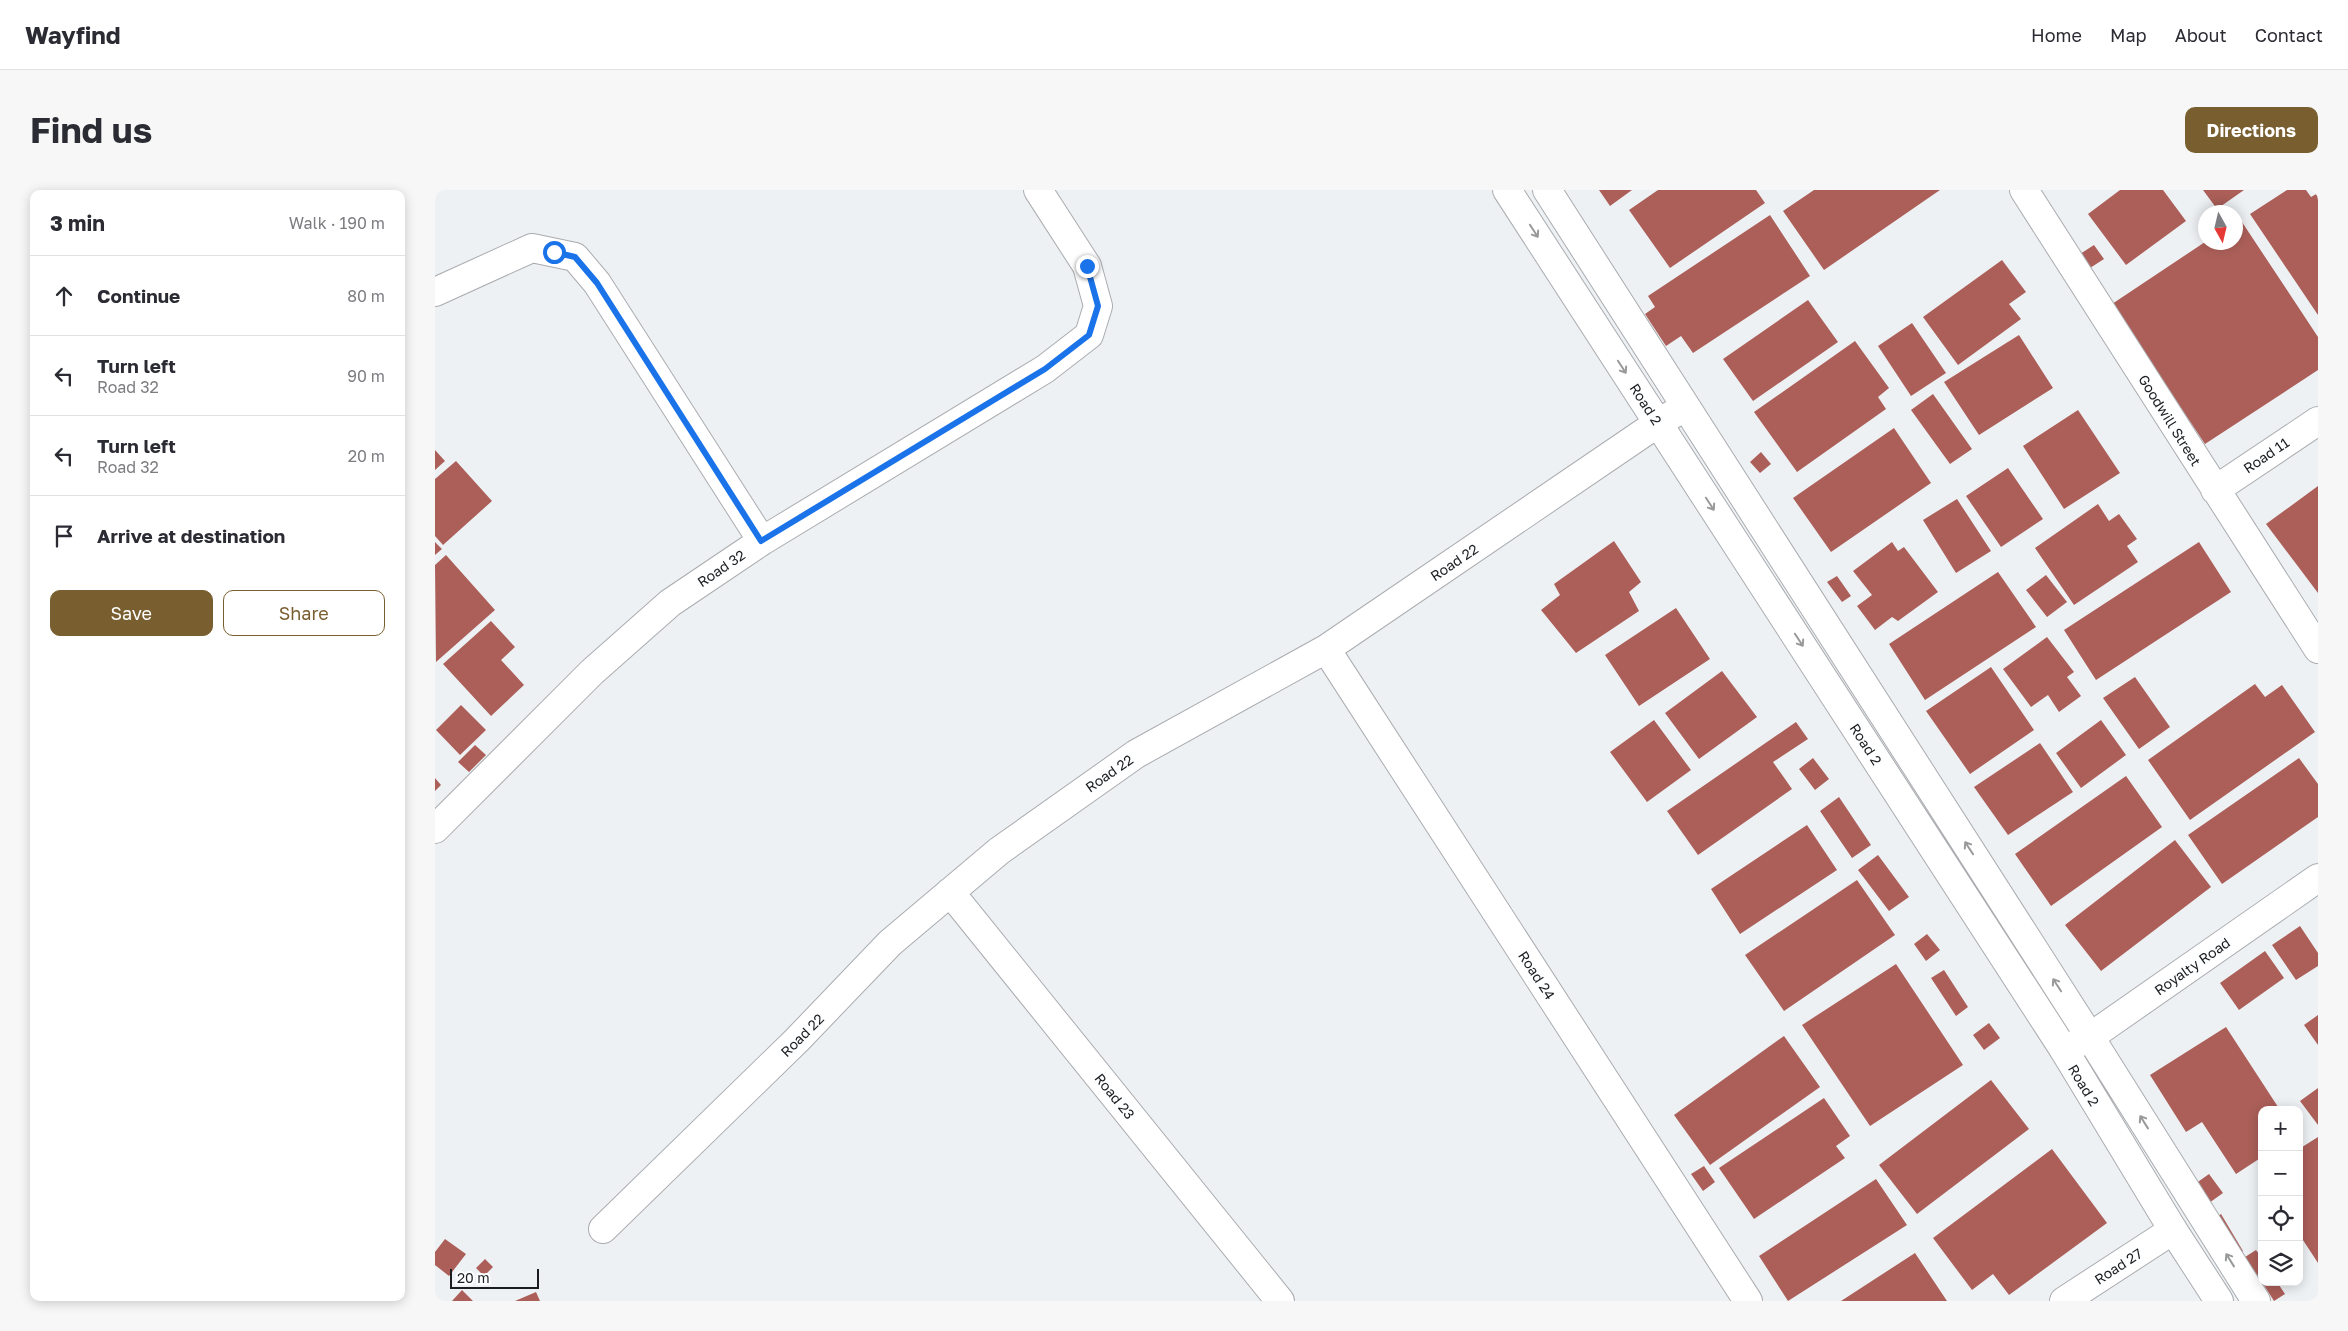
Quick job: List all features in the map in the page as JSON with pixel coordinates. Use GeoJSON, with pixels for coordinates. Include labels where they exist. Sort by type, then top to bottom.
{"type":"FeatureCollection","features":[{"type":"Feature","properties":{"kind":"street","name":"Road 32"},"geometry":{"type":"LineString","coordinates":[[435,829],[592,672],[670,603],[761,541],[1045,369],[1089,335],[1098,306],[1087,266],[1038,190]]}},
{"type":"Feature","properties":{"kind":"street","name":"Road 2"},"geometry":{"type":"LineString","coordinates":[[1507,190],[2064,1050],[2173,1230],[2219,1301]]}},
{"type":"Feature","properties":{"kind":"street"},"geometry":{"type":"LineString","coordinates":[[1547,190],[2090,1037],[2256,1301]]}},
{"type":"Feature","properties":{"kind":"street","name":"Goodwill Street"},"geometry":{"type":"LineString","coordinates":[[2024,190],[2318,649]]}},
{"type":"Feature","properties":{"kind":"street"},"geometry":{"type":"LineString","coordinates":[[435,292],[532,248],[575,257],[597,283],[761,541]]}},
{"type":"Feature","properties":{"kind":"street","name":"Road 22"},"geometry":{"type":"LineString","coordinates":[[603,1229],[797,1040],[890,943],[999,851],[1136,754],[1325,649],[1658,423],[1685,407]]}},
{"type":"Feature","properties":{"kind":"street","name":"Road 11"},"geometry":{"type":"LineString","coordinates":[[2215,490],[2318,420]]}},
{"type":"Feature","properties":{"kind":"street","name":"Road 24"},"geometry":{"type":"LineString","coordinates":[[1325,649],[1748,1301]]}},
{"type":"Feature","properties":{"kind":"street","name":"Royalty Road"},"geometry":{"type":"LineString","coordinates":[[2064,1050],[2090,1037],[2318,878]]}},
{"type":"Feature","properties":{"kind":"street","name":"Road 23"},"geometry":{"type":"LineString","coordinates":[[950,892],[1280,1301]]}},
{"type":"Feature","properties":{"kind":"street","name":"Road 27"},"geometry":{"type":"LineString","coordinates":[[2064,1301],[2173,1230]]}},
{"type":"Feature","properties":{"kind":"building"},"geometry":{"type":"Polygon","coordinates":[[[1599,190],[1632,190],[1610,206],[1599,190]]]}},
{"type":"Feature","properties":{"kind":"building"},"geometry":{"type":"Polygon","coordinates":[[[1658,190],[1756,190],[1765,203],[1670,268],[1629,210],[1658,190]]]}},
{"type":"Feature","properties":{"kind":"building"},"geometry":{"type":"Polygon","coordinates":[[[1814,190],[1940,190],[1824,270],[1783,211],[1814,190]]]}},
{"type":"Feature","properties":{"kind":"building"},"geometry":{"type":"Polygon","coordinates":[[[2120,190],[2163,190],[2186,221],[2126,265],[2088,214],[2120,190]]]}},
{"type":"Feature","properties":{"kind":"building"},"geometry":{"type":"Polygon","coordinates":[[[2203,190],[2244,190],[2223,205],[2214,205],[2203,190]]]}},
{"type":"Feature","properties":{"kind":"building"},"geometry":{"type":"Polygon","coordinates":[[[2287,190],[2306,190],[2311,197],[2318,193],[2318,315],[2250,214],[2287,190]]]}},
{"type":"Feature","properties":{"kind":"building"},"geometry":{"type":"Polygon","coordinates":[[[1770,215],[1810,276],[1693,353],[1681,336],[1666,346],[1645,314],[1655,307],[1648,296],[1770,215]]]}},
{"type":"Feature","properties":{"kind":"building"},"geometry":{"type":"Polygon","coordinates":[[[2243,224],[2318,337],[2318,370],[2205,444],[2112,304],[2198,247],[2198,250],[2243,250],[2243,224]]]}},
{"type":"Feature","properties":{"kind":"building"},"geometry":{"type":"Polygon","coordinates":[[[2094,245],[2104,259],[2090,268],[2080,254],[2094,245]]]}},
{"type":"Feature","properties":{"kind":"building"},"geometry":{"type":"Polygon","coordinates":[[[2002,260],[2026,292],[2009,304],[2021,319],[1958,365],[1923,317],[2002,260]]]}},
{"type":"Feature","properties":{"kind":"building"},"geometry":{"type":"Polygon","coordinates":[[[1808,300],[1838,342],[1753,401],[1723,359],[1808,300]]]}},
{"type":"Feature","properties":{"kind":"building"},"geometry":{"type":"Polygon","coordinates":[[[1912,323],[1946,373],[1911,396],[1878,346],[1912,323]]]}},
{"type":"Feature","properties":{"kind":"building"},"geometry":{"type":"Polygon","coordinates":[[[2019,335],[2053,388],[1979,435],[1944,382],[2019,335]]]}},
{"type":"Feature","properties":{"kind":"building"},"geometry":{"type":"Polygon","coordinates":[[[1855,341],[1889,388],[1878,397],[1886,409],[1797,472],[1754,412],[1855,341]]]}},
{"type":"Feature","properties":{"kind":"building"},"geometry":{"type":"Polygon","coordinates":[[[1933,394],[1972,449],[1950,464],[1911,410],[1933,394]]]}},
{"type":"Feature","properties":{"kind":"building"},"geometry":{"type":"Polygon","coordinates":[[[2078,410],[2120,473],[2064,509],[2023,446],[2078,410]]]}},
{"type":"Feature","properties":{"kind":"building"},"geometry":{"type":"Polygon","coordinates":[[[1894,428],[1931,483],[1831,552],[1793,498],[1894,428]]]}},
{"type":"Feature","properties":{"kind":"building"},"geometry":{"type":"Polygon","coordinates":[[[435,450],[445,461],[435,470],[435,450]]]}},
{"type":"Feature","properties":{"kind":"building"},"geometry":{"type":"Polygon","coordinates":[[[1761,452],[1771,464],[1760,473],[1750,462],[1761,452]]]}},
{"type":"Feature","properties":{"kind":"building"},"geometry":{"type":"Polygon","coordinates":[[[456,461],[492,501],[443,545],[435,536],[435,479],[456,461]]]}},
{"type":"Feature","properties":{"kind":"building"},"geometry":{"type":"Polygon","coordinates":[[[2008,468],[2043,519],[2001,547],[1966,496],[2008,468]]]}},
{"type":"Feature","properties":{"kind":"building"},"geometry":{"type":"Polygon","coordinates":[[[2318,486],[2318,593],[2266,524],[2318,486]]]}},
{"type":"Feature","properties":{"kind":"building"},"geometry":{"type":"Polygon","coordinates":[[[1957,499],[1991,551],[1956,573],[1923,520],[1957,499]]]}},
{"type":"Feature","properties":{"kind":"building"},"geometry":{"type":"Polygon","coordinates":[[[2098,504],[2109,521],[2119,514],[2137,539],[2127,546],[2138,562],[2074,605],[2035,548],[2098,504]]]}},
{"type":"Feature","properties":{"kind":"building"},"geometry":{"type":"Polygon","coordinates":[[[1614,541],[1641,582],[1629,592],[1639,611],[1576,653],[1541,610],[1560,595],[1554,584],[1614,541]]]}},
{"type":"Feature","properties":{"kind":"building"},"geometry":{"type":"Polygon","coordinates":[[[435,542],[442,549],[435,555],[435,542]]]}},
{"type":"Feature","properties":{"kind":"building"},"geometry":{"type":"Polygon","coordinates":[[[1892,542],[1898,551],[1904,547],[1938,592],[1898,621],[1892,617],[1875,630],[1857,606],[1872,595],[1853,571],[1892,542]]]}},
{"type":"Feature","properties":{"kind":"building"},"geometry":{"type":"Polygon","coordinates":[[[2199,542],[2231,592],[2096,680],[2064,630],[2199,542]]]}},
{"type":"Feature","properties":{"kind":"building"},"geometry":{"type":"Polygon","coordinates":[[[446,555],[495,610],[436,662],[435,565],[446,555]]]}},
{"type":"Feature","properties":{"kind":"building"},"geometry":{"type":"Polygon","coordinates":[[[1998,572],[2036,627],[1925,700],[1889,644],[1998,572]]]}},
{"type":"Feature","properties":{"kind":"building"},"geometry":{"type":"Polygon","coordinates":[[[2046,575],[2067,602],[2047,617],[2026,590],[2046,575]]]}},
{"type":"Feature","properties":{"kind":"building"},"geometry":{"type":"Polygon","coordinates":[[[1837,576],[1851,596],[1842,602],[1827,582],[1837,576]]]}},
{"type":"Feature","properties":{"kind":"building"},"geometry":{"type":"Polygon","coordinates":[[[1676,608],[1710,659],[1639,706],[1605,655],[1676,608]]]}},
{"type":"Feature","properties":{"kind":"building"},"geometry":{"type":"Polygon","coordinates":[[[491,621],[515,647],[501,660],[524,685],[491,716],[443,664],[491,621]]]}},
{"type":"Feature","properties":{"kind":"building"},"geometry":{"type":"Polygon","coordinates":[[[2047,637],[2074,672],[2067,677],[2081,696],[2059,712],[2048,695],[2031,707],[2003,669],[2047,637]]]}},
{"type":"Feature","properties":{"kind":"building"},"geometry":{"type":"Polygon","coordinates":[[[1991,667],[2034,730],[1970,774],[1926,711],[1991,667]]]}},
{"type":"Feature","properties":{"kind":"building"},"geometry":{"type":"Polygon","coordinates":[[[1722,671],[1757,717],[1699,759],[1665,713],[1722,671]]]}},
{"type":"Feature","properties":{"kind":"building"},"geometry":{"type":"Polygon","coordinates":[[[2135,677],[2170,727],[2139,749],[2103,698],[2135,677]]]}},
{"type":"Feature","properties":{"kind":"building"},"geometry":{"type":"Polygon","coordinates":[[[2255,684],[2265,697],[2282,685],[2315,732],[2190,820],[2148,760],[2255,684]]]}},
{"type":"Feature","properties":{"kind":"building"},"geometry":{"type":"Polygon","coordinates":[[[461,705],[486,730],[460,755],[436,730],[461,705]]]}},
{"type":"Feature","properties":{"kind":"building"},"geometry":{"type":"Polygon","coordinates":[[[1654,720],[1691,770],[1647,802],[1610,752],[1654,720]]]}},
{"type":"Feature","properties":{"kind":"building"},"geometry":{"type":"Polygon","coordinates":[[[2101,720],[2126,755],[2081,788],[2056,753],[2101,720]]]}},
{"type":"Feature","properties":{"kind":"building"},"geometry":{"type":"Polygon","coordinates":[[[1796,722],[1808,739],[1773,762],[1792,789],[1698,855],[1667,811],[1796,722]]]}},
{"type":"Feature","properties":{"kind":"building"},"geometry":{"type":"Polygon","coordinates":[[[2040,743],[2073,792],[2008,835],[1974,787],[2040,743]]]}},
{"type":"Feature","properties":{"kind":"building"},"geometry":{"type":"Polygon","coordinates":[[[475,745],[486,755],[469,772],[458,762],[475,745]]]}},
{"type":"Feature","properties":{"kind":"building"},"geometry":{"type":"Polygon","coordinates":[[[1813,758],[1829,779],[1815,790],[1799,769],[1813,758]]]}},
{"type":"Feature","properties":{"kind":"building"},"geometry":{"type":"Polygon","coordinates":[[[2299,758],[2318,784],[2318,817],[2222,884],[2188,835],[2299,758]]]}},
{"type":"Feature","properties":{"kind":"building"},"geometry":{"type":"Polygon","coordinates":[[[2126,776],[2162,827],[2051,906],[2015,854],[2126,776]]]}},
{"type":"Feature","properties":{"kind":"building"},"geometry":{"type":"Polygon","coordinates":[[[435,778],[441,785],[435,791],[435,778]]]}},
{"type":"Feature","properties":{"kind":"building"},"geometry":{"type":"Polygon","coordinates":[[[1839,797],[1871,845],[1852,858],[1820,811],[1839,797]]]}},
{"type":"Feature","properties":{"kind":"building"},"geometry":{"type":"Polygon","coordinates":[[[1807,825],[1837,870],[1740,934],[1711,889],[1807,825]]]}},
{"type":"Feature","properties":{"kind":"building"},"geometry":{"type":"Polygon","coordinates":[[[2175,840],[2211,887],[2101,971],[2065,925],[2175,840]]]}},
{"type":"Feature","properties":{"kind":"building"},"geometry":{"type":"Polygon","coordinates":[[[1878,855],[1909,897],[1889,911],[1858,870],[1878,855]]]}},
{"type":"Feature","properties":{"kind":"building"},"geometry":{"type":"Polygon","coordinates":[[[1857,880],[1895,935],[1784,1011],[1745,955],[1857,880]]]}},
{"type":"Feature","properties":{"kind":"building"},"geometry":{"type":"Polygon","coordinates":[[[2300,926],[2318,953],[2318,966],[2296,980],[2272,945],[2300,926]]]}},
{"type":"Feature","properties":{"kind":"building"},"geometry":{"type":"Polygon","coordinates":[[[1927,934],[1940,950],[1926,961],[1914,944],[1927,934]]]}},
{"type":"Feature","properties":{"kind":"building"},"geometry":{"type":"Polygon","coordinates":[[[2265,951],[2284,978],[2239,1010],[2220,983],[2265,951]]]}},
{"type":"Feature","properties":{"kind":"building"},"geometry":{"type":"Polygon","coordinates":[[[1896,964],[1963,1065],[1870,1126],[1802,1025],[1896,964]]]}},
{"type":"Feature","properties":{"kind":"building"},"geometry":{"type":"Polygon","coordinates":[[[1944,970],[1968,1007],[1956,1016],[1931,978],[1944,970]]]}},
{"type":"Feature","properties":{"kind":"building"},"geometry":{"type":"Polygon","coordinates":[[[2318,1015],[2318,1045],[2304,1025],[2318,1015]]]}},
{"type":"Feature","properties":{"kind":"building"},"geometry":{"type":"Polygon","coordinates":[[[1989,1023],[2000,1038],[1984,1050],[1973,1035],[1989,1023]]]}},
{"type":"Feature","properties":{"kind":"building"},"geometry":{"type":"Polygon","coordinates":[[[2226,1027],[2277,1106],[2258,1106],[2258,1160],[2236,1174],[2202,1122],[2186,1132],[2150,1075],[2226,1027]]]}},
{"type":"Feature","properties":{"kind":"building"},"geometry":{"type":"Polygon","coordinates":[[[1784,1036],[1820,1087],[1710,1165],[1674,1115],[1784,1036]]]}},
{"type":"Feature","properties":{"kind":"building"},"geometry":{"type":"Polygon","coordinates":[[[1991,1080],[2029,1129],[1917,1214],[1879,1165],[1991,1080]]]}},
{"type":"Feature","properties":{"kind":"building"},"geometry":{"type":"Polygon","coordinates":[[[2318,1088],[2318,1125],[2300,1101],[2318,1088]]]}},
{"type":"Feature","properties":{"kind":"building"},"geometry":{"type":"Polygon","coordinates":[[[1824,1098],[1850,1136],[1836,1146],[1845,1158],[1754,1219],[1719,1168],[1824,1098]]]}},
{"type":"Feature","properties":{"kind":"building"},"geometry":{"type":"Polygon","coordinates":[[[2318,1137],[2318,1263],[2303,1240],[2303,1146],[2318,1137]]]}},
{"type":"Feature","properties":{"kind":"building"},"geometry":{"type":"Polygon","coordinates":[[[2052,1149],[2107,1223],[2009,1295],[1993,1274],[1972,1290],[1933,1238],[2052,1149]]]}},
{"type":"Feature","properties":{"kind":"building"},"geometry":{"type":"Polygon","coordinates":[[[1704,1166],[1715,1182],[1703,1191],[1691,1174],[1704,1166]]]}},
{"type":"Feature","properties":{"kind":"building"},"geometry":{"type":"Polygon","coordinates":[[[2209,1174],[2223,1193],[2209,1203],[2195,1184],[2209,1174]]]}},
{"type":"Feature","properties":{"kind":"building"},"geometry":{"type":"Polygon","coordinates":[[[1876,1179],[1907,1225],[1788,1301],[1759,1256],[1876,1179]]]}},
{"type":"Feature","properties":{"kind":"building"},"geometry":{"type":"Polygon","coordinates":[[[2221,1214],[2243,1251],[2235,1256],[2213,1219],[2221,1214]]]}},
{"type":"Feature","properties":{"kind":"building"},"geometry":{"type":"Polygon","coordinates":[[[445,1239],[466,1254],[449,1276],[435,1265],[435,1252],[445,1239]]]}},
{"type":"Feature","properties":{"kind":"building"},"geometry":{"type":"Polygon","coordinates":[[[2256,1250],[2258,1253],[2258,1276],[2245,1257],[2256,1250]]]}},
{"type":"Feature","properties":{"kind":"building"},"geometry":{"type":"Polygon","coordinates":[[[1915,1253],[1947,1301],[1841,1301],[1915,1253]]]}},
{"type":"Feature","properties":{"kind":"building"},"geometry":{"type":"Polygon","coordinates":[[[485,1259],[493,1267],[484,1276],[476,1268],[485,1259]]]}},
{"type":"Feature","properties":{"kind":"building"},"geometry":{"type":"Polygon","coordinates":[[[2265,1286],[2280,1286],[2285,1294],[2274,1301],[2265,1286]]]}},
{"type":"Feature","properties":{"kind":"building"},"geometry":{"type":"Polygon","coordinates":[[[462,1290],[473,1301],[452,1301],[462,1290]]]}},
{"type":"Feature","properties":{"kind":"building"},"geometry":{"type":"Polygon","coordinates":[[[536,1292],[540,1301],[515,1301],[536,1292]]]}},
{"type":"Feature","properties":{"kind":"route"},"geometry":{"type":"LineString","coordinates":[[554,252],[575,257],[597,283],[761,541],[1045,369],[1089,335],[1098,306],[1087,266]]}}]}
